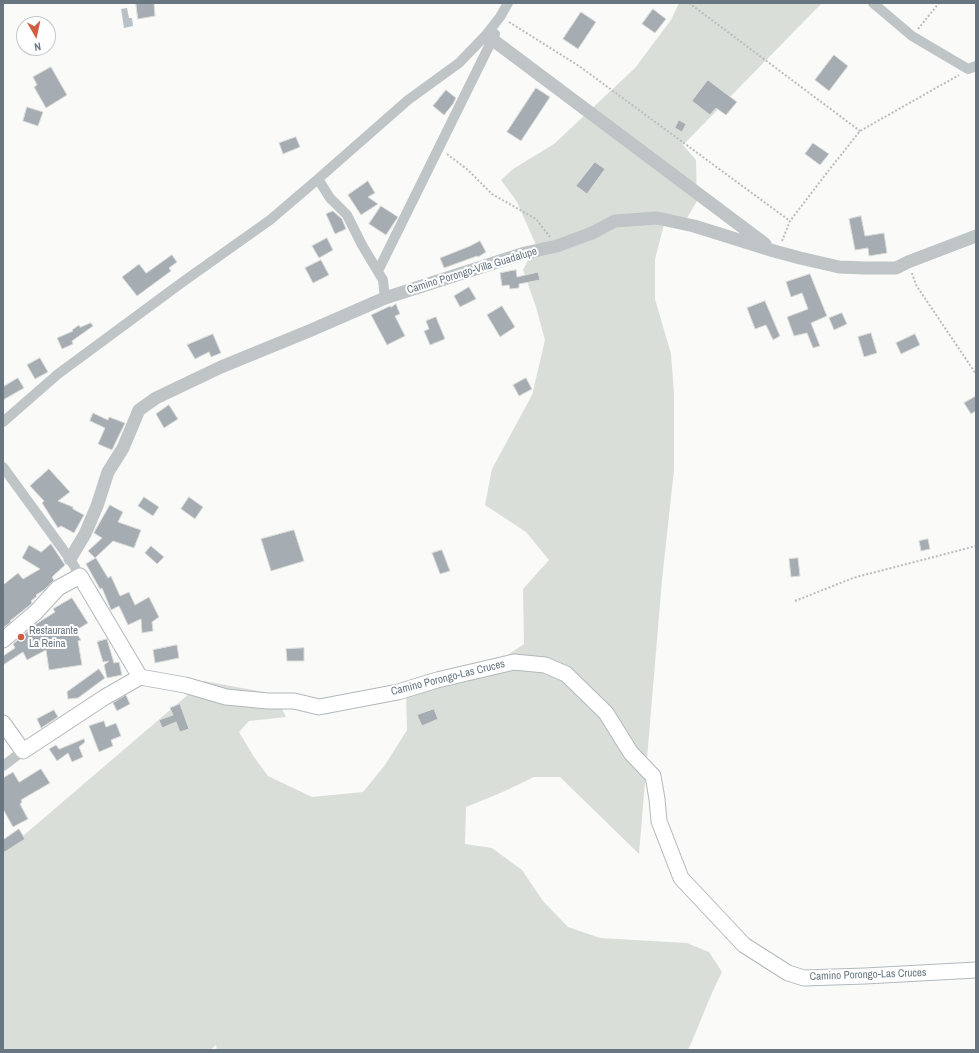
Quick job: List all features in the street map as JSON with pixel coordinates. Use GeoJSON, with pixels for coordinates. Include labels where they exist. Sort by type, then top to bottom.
{"type":"FeatureCollection","features":[{"type":"Feature","properties":{"kind":"main road"},"geometry":{"type":"LineString","coordinates":[[3,640],[36,612],[58,588],[80,576],[140,677],[105,697],[23,750],[3,723]]}},
{"type":"Feature","properties":{"kind":"main road","name":"Camino Porongo-Las Cruces"},"geometry":{"type":"LineString","coordinates":[[140,677],[185,685],[226,697],[294,702],[319,707],[398,692],[436,680],[514,662],[545,665],[566,674],[606,713],[631,753],[653,776],[658,799],[659,821],[681,878],[744,945],[788,973],[804,978],[976,970]]}},
{"type":"Feature","properties":{"kind":"street"},"geometry":{"type":"LineString","coordinates":[[3,422],[58,374],[270,220],[408,100],[459,63],[486,35],[500,17],[508,3]]}},
{"type":"Feature","properties":{"kind":"street"},"geometry":{"type":"LineString","coordinates":[[873,3],[912,36],[972,67]]}},
{"type":"Feature","properties":{"kind":"street"},"geometry":{"type":"LineString","coordinates":[[378,271],[438,147],[493,40],[500,17]]}},
{"type":"Feature","properties":{"kind":"street"},"geometry":{"type":"LineString","coordinates":[[493,40],[774,252]]}},
{"type":"Feature","properties":{"kind":"street"},"geometry":{"type":"LineString","coordinates":[[318,179],[330,198],[347,216],[378,271],[383,280],[385,298]]}},
{"type":"Feature","properties":{"kind":"street","name":"Camino Porongo-Villa Guadalupe"},"geometry":{"type":"LineString","coordinates":[[70,559],[85,534],[97,506],[108,472],[123,448],[139,410],[156,398],[221,367],[385,298],[525,253],[557,246],[592,233],[615,221],[657,218],[713,231],[774,252],[839,267],[896,268],[976,236]]}},
{"type":"Feature","properties":{"kind":"street"},"geometry":{"type":"LineString","coordinates":[[3,467],[70,559],[80,576]]}},
{"type":"Feature","properties":{"kind":"street"},"geometry":{"type":"LineString","coordinates":[[3,766],[23,750]]}},
{"type":"Feature","properties":{"kind":"path"},"geometry":{"type":"LineString","coordinates":[[689,3],[860,131]]}},
{"type":"Feature","properties":{"kind":"path"},"geometry":{"type":"LineString","coordinates":[[912,36],[939,3]]}},
{"type":"Feature","properties":{"kind":"path"},"geometry":{"type":"LineString","coordinates":[[500,17],[579,66],[790,221]]}},
{"type":"Feature","properties":{"kind":"path"},"geometry":{"type":"LineString","coordinates":[[774,252],[781,242],[790,221],[860,131],[972,67]]}},
{"type":"Feature","properties":{"kind":"path"},"geometry":{"type":"LineString","coordinates":[[438,147],[468,170],[492,194],[536,219],[557,246]]}},
{"type":"Feature","properties":{"kind":"path"},"geometry":{"type":"LineString","coordinates":[[908,262],[916,285],[976,374]]}},
{"type":"Feature","properties":{"kind":"path"},"geometry":{"type":"LineString","coordinates":[[795,601],[854,578],[976,546]]}},
{"type":"Feature","properties":{"kind":"shaded area"},"geometry":{"type":"Polygon","coordinates":[[[679,3],[822,3],[683,145],[696,160],[697,201],[687,218],[665,221],[655,259],[655,299],[671,354],[674,394],[674,470],[662,580],[639,854],[560,777],[534,777],[466,807],[465,844],[492,848],[522,870],[543,901],[568,927],[600,938],[687,943],[709,952],[722,972],[688,1050],[217,1050],[216,1045],[210,1050],[3,1050],[3,853],[204,681],[269,693],[281,707],[286,717],[249,721],[239,732],[254,757],[268,776],[312,797],[363,792],[385,765],[407,730],[406,693],[473,678],[524,644],[523,589],[549,560],[526,532],[485,505],[492,469],[532,395],[545,340],[536,307],[523,270],[536,245],[517,202],[501,180],[513,169],[554,144],[635,68],[671,20],[679,3]]]}},
{"type":"Feature","properties":{"kind":"shaded area"},"geometry":{"type":"Polygon","coordinates":[[[127,8],[129,18],[132,18],[133,26],[124,28],[121,9],[127,8]]]}},
{"type":"Feature","properties":{"kind":"building"},"geometry":{"type":"Polygon","coordinates":[[[136,3],[154,3],[155,16],[138,19],[136,3]]]}},
{"type":"Feature","properties":{"kind":"building"},"geometry":{"type":"Polygon","coordinates":[[[653,9],[666,19],[655,33],[642,24],[653,9]]]}},
{"type":"Feature","properties":{"kind":"building"},"geometry":{"type":"Polygon","coordinates":[[[581,12],[596,22],[578,49],[563,39],[581,12]]]}},
{"type":"Feature","properties":{"kind":"building"},"geometry":{"type":"Polygon","coordinates":[[[834,55],[848,66],[829,91],[815,80],[834,55]]]}},
{"type":"Feature","properties":{"kind":"building"},"geometry":{"type":"Polygon","coordinates":[[[51,67],[67,95],[46,108],[34,87],[37,85],[33,77],[51,67]]]}},
{"type":"Feature","properties":{"kind":"building"},"geometry":{"type":"Polygon","coordinates":[[[708,80],[737,102],[726,115],[716,108],[710,115],[692,101],[708,80]]]}},
{"type":"Feature","properties":{"kind":"building"},"geometry":{"type":"Polygon","coordinates":[[[536,88],[550,97],[521,141],[507,132],[536,88]]]}},
{"type":"Feature","properties":{"kind":"building"},"geometry":{"type":"Polygon","coordinates":[[[446,90],[456,98],[444,115],[433,106],[446,90]]]}},
{"type":"Feature","properties":{"kind":"building"},"geometry":{"type":"Polygon","coordinates":[[[27,107],[43,112],[38,126],[23,121],[27,107]]]}},
{"type":"Feature","properties":{"kind":"building"},"geometry":{"type":"Polygon","coordinates":[[[679,120],[686,124],[682,132],[675,128],[679,120]]]}},
{"type":"Feature","properties":{"kind":"building"},"geometry":{"type":"Polygon","coordinates":[[[296,137],[300,147],[283,154],[279,143],[296,137]]]}},
{"type":"Feature","properties":{"kind":"building"},"geometry":{"type":"Polygon","coordinates":[[[813,143],[829,154],[820,165],[805,154],[813,143]]]}},
{"type":"Feature","properties":{"kind":"building"},"geometry":{"type":"Polygon","coordinates":[[[595,162],[605,169],[587,194],[576,186],[595,162]]]}},
{"type":"Feature","properties":{"kind":"building"},"geometry":{"type":"Polygon","coordinates":[[[368,181],[375,193],[368,197],[378,204],[361,215],[348,195],[368,181]]]}},
{"type":"Feature","properties":{"kind":"building"},"geometry":{"type":"Polygon","coordinates":[[[381,206],[398,217],[386,235],[369,224],[381,206]]]}},
{"type":"Feature","properties":{"kind":"building"},"geometry":{"type":"Polygon","coordinates":[[[333,211],[342,219],[346,229],[335,234],[326,214],[333,211]]]}},
{"type":"Feature","properties":{"kind":"building"},"geometry":{"type":"Polygon","coordinates":[[[861,216],[865,236],[884,233],[887,253],[869,256],[868,248],[855,250],[849,219],[861,216]]]}},
{"type":"Feature","properties":{"kind":"building"},"geometry":{"type":"Polygon","coordinates":[[[327,238],[333,250],[319,258],[312,246],[327,238]]]}},
{"type":"Feature","properties":{"kind":"building"},"geometry":{"type":"Polygon","coordinates":[[[480,241],[486,252],[478,257],[477,256],[444,268],[440,258],[480,241]]]}},
{"type":"Feature","properties":{"kind":"building"},"geometry":{"type":"Polygon","coordinates":[[[172,255],[177,262],[169,268],[171,271],[137,296],[122,277],[139,264],[146,273],[172,255]]]}},
{"type":"Feature","properties":{"kind":"building"},"geometry":{"type":"Polygon","coordinates":[[[321,260],[329,275],[313,283],[305,268],[321,260]]]}},
{"type":"Feature","properties":{"kind":"building"},"geometry":{"type":"Polygon","coordinates":[[[516,270],[517,277],[538,272],[540,280],[519,284],[519,288],[510,289],[509,285],[502,286],[500,273],[516,270]]]}},
{"type":"Feature","properties":{"kind":"building"},"geometry":{"type":"Polygon","coordinates":[[[810,274],[827,316],[811,323],[820,346],[813,348],[807,333],[794,336],[787,317],[808,309],[802,293],[791,297],[786,282],[810,274]]]}},
{"type":"Feature","properties":{"kind":"building"},"geometry":{"type":"Polygon","coordinates":[[[469,287],[476,299],[460,307],[454,296],[469,287]]]}},
{"type":"Feature","properties":{"kind":"building"},"geometry":{"type":"Polygon","coordinates":[[[765,301],[780,336],[773,340],[766,325],[755,329],[747,308],[765,301]]]}},
{"type":"Feature","properties":{"kind":"building"},"geometry":{"type":"Polygon","coordinates":[[[396,304],[400,314],[395,316],[405,336],[387,345],[371,315],[396,304]]]}},
{"type":"Feature","properties":{"kind":"building"},"geometry":{"type":"Polygon","coordinates":[[[502,306],[515,327],[500,337],[487,315],[502,306]]]}},
{"type":"Feature","properties":{"kind":"building"},"geometry":{"type":"Polygon","coordinates":[[[842,313],[847,324],[834,330],[829,318],[842,313]]]}},
{"type":"Feature","properties":{"kind":"building"},"geometry":{"type":"Polygon","coordinates":[[[436,317],[445,339],[430,345],[424,331],[429,329],[426,321],[436,317]]]}},
{"type":"Feature","properties":{"kind":"building"},"geometry":{"type":"Polygon","coordinates":[[[91,323],[93,326],[72,341],[73,344],[62,349],[57,338],[73,331],[72,330],[79,325],[80,327],[91,323]]]}},
{"type":"Feature","properties":{"kind":"building"},"geometry":{"type":"Polygon","coordinates":[[[871,333],[877,353],[864,357],[858,337],[871,333]]]}},
{"type":"Feature","properties":{"kind":"building"},"geometry":{"type":"Polygon","coordinates":[[[213,334],[221,353],[211,357],[209,352],[195,359],[187,345],[213,334]]]}},
{"type":"Feature","properties":{"kind":"building"},"geometry":{"type":"Polygon","coordinates":[[[915,334],[920,345],[901,354],[896,343],[915,334]]]}},
{"type":"Feature","properties":{"kind":"building"},"geometry":{"type":"Polygon","coordinates":[[[40,358],[48,372],[35,379],[27,365],[40,358]]]}},
{"type":"Feature","properties":{"kind":"building"},"geometry":{"type":"Polygon","coordinates":[[[18,378],[24,388],[3,400],[3,387],[18,378]]]}},
{"type":"Feature","properties":{"kind":"building"},"geometry":{"type":"Polygon","coordinates":[[[526,378],[532,389],[519,396],[513,385],[526,378]]]}},
{"type":"Feature","properties":{"kind":"building"},"geometry":{"type":"Polygon","coordinates":[[[976,396],[976,411],[971,414],[964,403],[976,396]]]}},
{"type":"Feature","properties":{"kind":"building"},"geometry":{"type":"Polygon","coordinates":[[[169,405],[178,419],[164,428],[156,414],[169,405]]]}},
{"type":"Feature","properties":{"kind":"building"},"geometry":{"type":"Polygon","coordinates":[[[93,413],[108,420],[109,417],[125,423],[112,450],[98,444],[105,428],[90,421],[93,413]]]}},
{"type":"Feature","properties":{"kind":"building"},"geometry":{"type":"Polygon","coordinates":[[[49,469],[70,492],[58,501],[73,507],[73,509],[84,515],[74,533],[61,526],[58,528],[42,503],[44,501],[30,486],[49,469]]]}},
{"type":"Feature","properties":{"kind":"building"},"geometry":{"type":"Polygon","coordinates":[[[144,497],[159,507],[153,516],[138,506],[144,497]]]}},
{"type":"Feature","properties":{"kind":"building"},"geometry":{"type":"Polygon","coordinates":[[[189,497],[203,507],[195,519],[181,509],[189,497]]]}},
{"type":"Feature","properties":{"kind":"building"},"geometry":{"type":"Polygon","coordinates":[[[110,505],[123,512],[118,522],[141,530],[134,548],[113,541],[95,558],[88,551],[102,538],[94,533],[110,505]]]}},
{"type":"Feature","properties":{"kind":"building"},"geometry":{"type":"Polygon","coordinates":[[[294,530],[304,561],[271,571],[261,539],[294,530]]]}},
{"type":"Feature","properties":{"kind":"building"},"geometry":{"type":"Polygon","coordinates":[[[928,539],[930,549],[921,551],[919,541],[928,539]]]}},
{"type":"Feature","properties":{"kind":"building"},"geometry":{"type":"Polygon","coordinates":[[[51,544],[65,565],[52,577],[54,580],[44,590],[36,595],[37,596],[31,601],[32,603],[3,628],[3,585],[18,573],[23,579],[40,569],[22,558],[29,545],[41,552],[51,544]]]}},
{"type":"Feature","properties":{"kind":"building"},"geometry":{"type":"Polygon","coordinates":[[[151,546],[164,557],[157,564],[145,553],[151,546]]]}},
{"type":"Feature","properties":{"kind":"building"},"geometry":{"type":"Polygon","coordinates":[[[442,550],[450,571],[440,574],[432,553],[442,550]]]}},
{"type":"Feature","properties":{"kind":"building"},"geometry":{"type":"Polygon","coordinates":[[[96,558],[108,578],[111,576],[120,596],[129,592],[135,605],[149,597],[159,617],[152,622],[153,631],[142,633],[141,619],[128,625],[119,606],[111,610],[102,588],[100,589],[86,564],[96,558]]]}},
{"type":"Feature","properties":{"kind":"building"},"geometry":{"type":"Polygon","coordinates":[[[798,558],[800,576],[791,577],[789,559],[798,558]]]}},
{"type":"Feature","properties":{"kind":"building"},"geometry":{"type":"Polygon","coordinates":[[[72,598],[88,623],[75,631],[81,640],[78,641],[82,665],[49,670],[46,650],[27,660],[23,652],[3,665],[3,656],[15,648],[13,644],[36,624],[55,612],[53,609],[72,598]]]}},
{"type":"Feature","properties":{"kind":"building"},"geometry":{"type":"Polygon","coordinates":[[[107,639],[114,663],[119,662],[122,675],[107,678],[104,665],[109,661],[103,662],[97,642],[107,639]]]}},
{"type":"Feature","properties":{"kind":"building"},"geometry":{"type":"Polygon","coordinates":[[[177,645],[179,658],[155,663],[153,650],[177,645]]]}},
{"type":"Feature","properties":{"kind":"building"},"geometry":{"type":"Polygon","coordinates":[[[304,648],[304,661],[287,661],[286,649],[304,648]]]}},
{"type":"Feature","properties":{"kind":"building"},"geometry":{"type":"Polygon","coordinates":[[[99,669],[105,678],[78,698],[68,699],[67,692],[99,669]]]}},
{"type":"Feature","properties":{"kind":"building"},"geometry":{"type":"Polygon","coordinates":[[[126,695],[130,704],[117,711],[113,703],[126,695]]]}},
{"type":"Feature","properties":{"kind":"building"},"geometry":{"type":"Polygon","coordinates":[[[180,704],[189,729],[180,732],[176,722],[162,728],[159,720],[173,715],[170,708],[180,704]]]}},
{"type":"Feature","properties":{"kind":"building"},"geometry":{"type":"Polygon","coordinates":[[[434,709],[438,719],[422,726],[417,715],[434,709]]]}},
{"type":"Feature","properties":{"kind":"building"},"geometry":{"type":"Polygon","coordinates":[[[54,710],[58,717],[41,728],[37,719],[54,710]]]}},
{"type":"Feature","properties":{"kind":"building"},"geometry":{"type":"Polygon","coordinates":[[[104,721],[106,727],[116,723],[121,736],[111,740],[113,746],[99,752],[89,726],[104,721]]]}},
{"type":"Feature","properties":{"kind":"building"},"geometry":{"type":"Polygon","coordinates":[[[84,739],[85,742],[79,747],[83,757],[72,762],[68,753],[57,761],[49,749],[56,745],[59,749],[84,739]]]}},
{"type":"Feature","properties":{"kind":"building"},"geometry":{"type":"Polygon","coordinates":[[[41,769],[50,783],[21,800],[22,802],[20,804],[28,819],[13,827],[3,809],[3,778],[13,772],[19,782],[41,769]]]}},
{"type":"Feature","properties":{"kind":"building"},"geometry":{"type":"Polygon","coordinates":[[[19,829],[25,839],[3,853],[3,840],[19,829]]]}},
{"type":"Feature","properties":{"kind":"place","name":"Restaurante La Reina"},"geometry":{"type":"Point","coordinates":[21,637]}}]}
